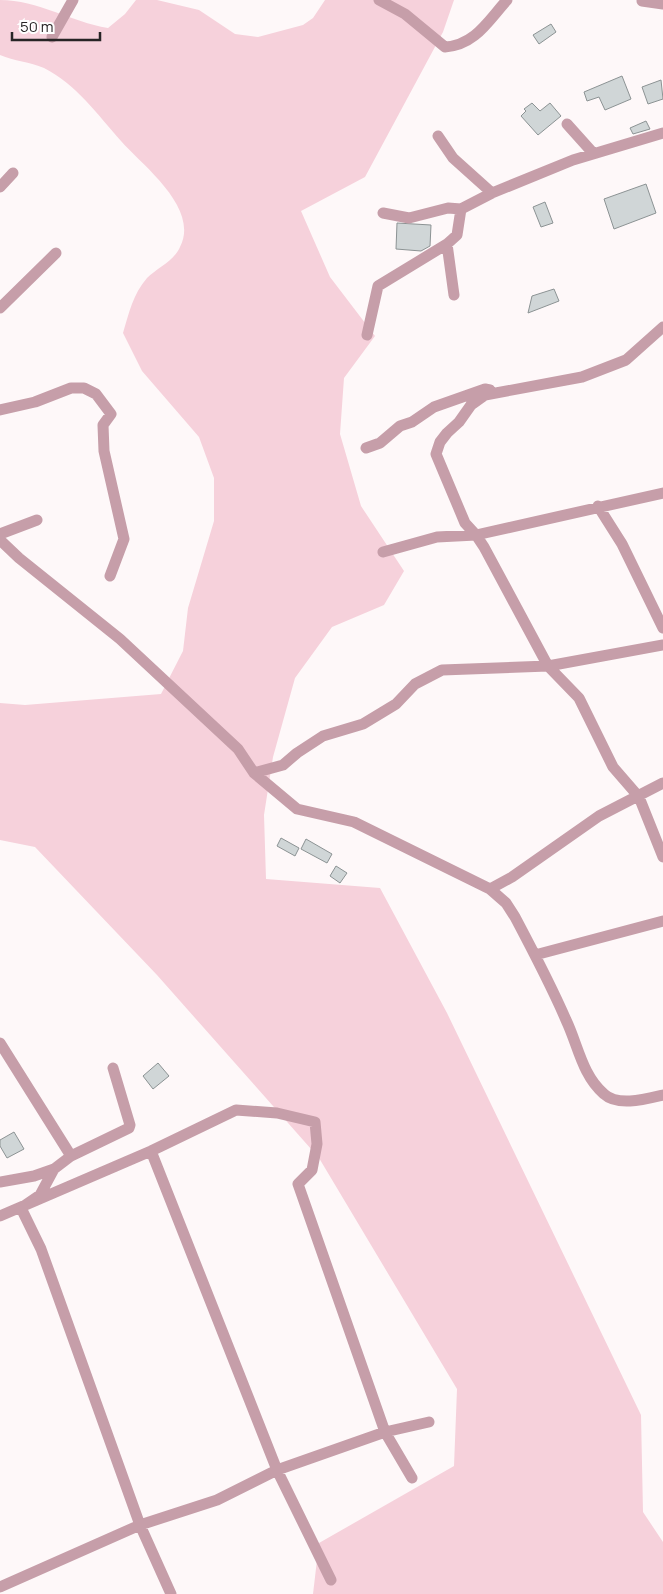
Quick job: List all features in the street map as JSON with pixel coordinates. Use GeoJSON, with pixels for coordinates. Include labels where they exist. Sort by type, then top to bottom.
{"type":"FeatureCollection","features":[{"type":"Feature","properties":{"kind":"street"},"geometry":{"type":"LineString","coordinates":[[52,37],[73,0]]}},
{"type":"Feature","properties":{"kind":"street"},"geometry":{"type":"LineString","coordinates":[[379,0],[405,14],[445,47],[459,46],[471,40],[507,0]]}},
{"type":"Feature","properties":{"kind":"street"},"geometry":{"type":"LineString","coordinates":[[642,1],[663,4]]}},
{"type":"Feature","properties":{"kind":"street"},"geometry":{"type":"LineString","coordinates":[[566,124],[593,154]]}},
{"type":"Feature","properties":{"kind":"street"},"geometry":{"type":"LineString","coordinates":[[383,213],[409,218],[448,208],[461,209],[492,193],[593,154],[663,133]]}},
{"type":"Feature","properties":{"kind":"street"},"geometry":{"type":"LineString","coordinates":[[438,136],[454,158],[492,193]]}},
{"type":"Feature","properties":{"kind":"street"},"geometry":{"type":"LineString","coordinates":[[0,187],[13,173]]}},
{"type":"Feature","properties":{"kind":"street"},"geometry":{"type":"LineString","coordinates":[[367,335],[378,286],[447,244],[457,235],[461,209]]}},
{"type":"Feature","properties":{"kind":"street"},"geometry":{"type":"LineString","coordinates":[[447,244],[454,296]]}},
{"type":"Feature","properties":{"kind":"street"},"geometry":{"type":"LineString","coordinates":[[0,308],[56,253]]}},
{"type":"Feature","properties":{"kind":"street"},"geometry":{"type":"LineString","coordinates":[[663,327],[626,360],[582,377],[531,388],[499,391],[485,395],[471,405],[459,422],[440,442],[436,454],[464,523],[476,535],[548,666],[578,698],[613,767],[639,797],[652,834],[663,857]]}},
{"type":"Feature","properties":{"kind":"street"},"geometry":{"type":"LineString","coordinates":[[0,410],[35,402],[71,388],[84,388],[96,394],[111,414],[102,425],[104,451],[124,539],[110,576]]}},
{"type":"Feature","properties":{"kind":"street"},"geometry":{"type":"LineString","coordinates":[[366,448],[380,443],[400,426],[412,422],[434,407],[485,389],[499,391]]}},
{"type":"Feature","properties":{"kind":"street"},"geometry":{"type":"LineString","coordinates":[[383,552],[437,537],[476,535],[598,506],[663,493]]}},
{"type":"Feature","properties":{"kind":"street"},"geometry":{"type":"LineString","coordinates":[[598,506],[622,544],[663,628]]}},
{"type":"Feature","properties":{"kind":"street"},"geometry":{"type":"LineString","coordinates":[[0,534],[37,520]]}},
{"type":"Feature","properties":{"kind":"street"},"geometry":{"type":"LineString","coordinates":[[0,540],[120,639],[162,677],[238,749],[254,773],[297,809],[354,822],[490,889],[506,903],[535,955],[567,1022],[588,1075],[605,1095],[625,1101],[663,1095]]}},
{"type":"Feature","properties":{"kind":"street"},"geometry":{"type":"LineString","coordinates":[[254,773],[283,765],[297,752],[323,736],[363,724],[396,704],[415,684],[442,670],[548,666],[663,645]]}},
{"type":"Feature","properties":{"kind":"street"},"geometry":{"type":"LineString","coordinates":[[490,889],[512,877],[599,816],[663,783]]}},
{"type":"Feature","properties":{"kind":"street"},"geometry":{"type":"LineString","coordinates":[[535,955],[663,921]]}},
{"type":"Feature","properties":{"kind":"street"},"geometry":{"type":"LineString","coordinates":[[0,1043],[71,1156]]}},
{"type":"Feature","properties":{"kind":"street"},"geometry":{"type":"LineString","coordinates":[[0,1182],[34,1176],[54,1169],[71,1156],[129,1128],[130,1125],[113,1068]]}},
{"type":"Feature","properties":{"kind":"street"},"geometry":{"type":"LineString","coordinates":[[0,1216],[150,1151],[236,1110],[277,1113],[315,1122],[317,1144],[312,1170],[298,1184],[385,1432],[412,1478]]}},
{"type":"Feature","properties":{"kind":"street"},"geometry":{"type":"LineString","coordinates":[[150,1151],[277,1470],[331,1580]]}},
{"type":"Feature","properties":{"kind":"street"},"geometry":{"type":"LineString","coordinates":[[21,1208],[40,1195],[54,1169]]}},
{"type":"Feature","properties":{"kind":"street"},"geometry":{"type":"LineString","coordinates":[[21,1208],[41,1249],[140,1525],[172,1594]]}},
{"type":"Feature","properties":{"kind":"street"},"geometry":{"type":"LineString","coordinates":[[0,1586],[140,1525],[217,1500],[277,1470],[385,1432],[429,1422]]}},
{"type":"Feature","properties":{"kind":"shaded area"},"geometry":{"type":"Polygon","coordinates":[[[0,0],[41,7],[108,28],[125,14],[136,0],[157,0],[199,10],[235,34],[258,37],[303,25],[313,18],[325,0],[454,0],[443,32],[365,177],[301,211],[330,277],[375,336],[344,378],[340,434],[361,506],[404,571],[384,605],[332,627],[295,678],[273,757],[264,815],[266,879],[380,888],[447,1013],[641,1415],[643,1512],[663,1542],[663,1594],[313,1594],[319,1543],[454,1466],[457,1389],[319,1158],[157,975],[35,847],[0,840],[0,703],[25,705],[161,694],[183,651],[188,608],[214,521],[214,478],[199,437],[142,371],[123,333],[132,304],[142,284],[151,274],[174,256],[180,247],[184,232],[182,218],[176,203],[155,175],[66,82],[44,68],[0,55],[0,0]]]}},
{"type":"Feature","properties":{"kind":"building"},"geometry":{"type":"Polygon","coordinates":[[[551,24],[556,32],[539,44],[533,35],[551,24]]]}},
{"type":"Feature","properties":{"kind":"building"},"geometry":{"type":"Polygon","coordinates":[[[622,76],[631,99],[605,110],[599,97],[587,101],[584,92],[622,76]]]}},
{"type":"Feature","properties":{"kind":"building"},"geometry":{"type":"Polygon","coordinates":[[[661,80],[663,99],[648,104],[642,87],[661,80]]]}},
{"type":"Feature","properties":{"kind":"building"},"geometry":{"type":"Polygon","coordinates":[[[532,103],[540,111],[550,103],[561,116],[538,135],[521,116],[526,111],[524,109],[532,103]]]}},
{"type":"Feature","properties":{"kind":"building"},"geometry":{"type":"Polygon","coordinates":[[[646,121],[650,129],[633,134],[630,128],[646,121]]]}},
{"type":"Feature","properties":{"kind":"building"},"geometry":{"type":"Polygon","coordinates":[[[646,184],[656,213],[614,229],[604,199],[646,184]]]}},
{"type":"Feature","properties":{"kind":"building"},"geometry":{"type":"Polygon","coordinates":[[[545,202],[553,223],[541,227],[533,207],[545,202]]]}},
{"type":"Feature","properties":{"kind":"building"},"geometry":{"type":"Polygon","coordinates":[[[397,223],[431,225],[430,246],[421,251],[396,249],[397,223]]]}},
{"type":"Feature","properties":{"kind":"building"},"geometry":{"type":"Polygon","coordinates":[[[554,289],[559,301],[528,313],[532,296],[554,289]]]}},
{"type":"Feature","properties":{"kind":"building"},"geometry":{"type":"Polygon","coordinates":[[[281,838],[299,848],[295,856],[277,846],[281,838]]]}},
{"type":"Feature","properties":{"kind":"building"},"geometry":{"type":"Polygon","coordinates":[[[306,839],[332,854],[327,863],[301,849],[306,839]]]}},
{"type":"Feature","properties":{"kind":"building"},"geometry":{"type":"Polygon","coordinates":[[[336,866],[347,873],[340,883],[330,876],[336,866]]]}},
{"type":"Feature","properties":{"kind":"building"},"geometry":{"type":"Polygon","coordinates":[[[158,1063],[169,1076],[153,1089],[143,1076],[158,1063]]]}},
{"type":"Feature","properties":{"kind":"building"},"geometry":{"type":"Polygon","coordinates":[[[14,1132],[24,1149],[7,1158],[0,1146],[0,1140],[14,1132]]]}}]}
